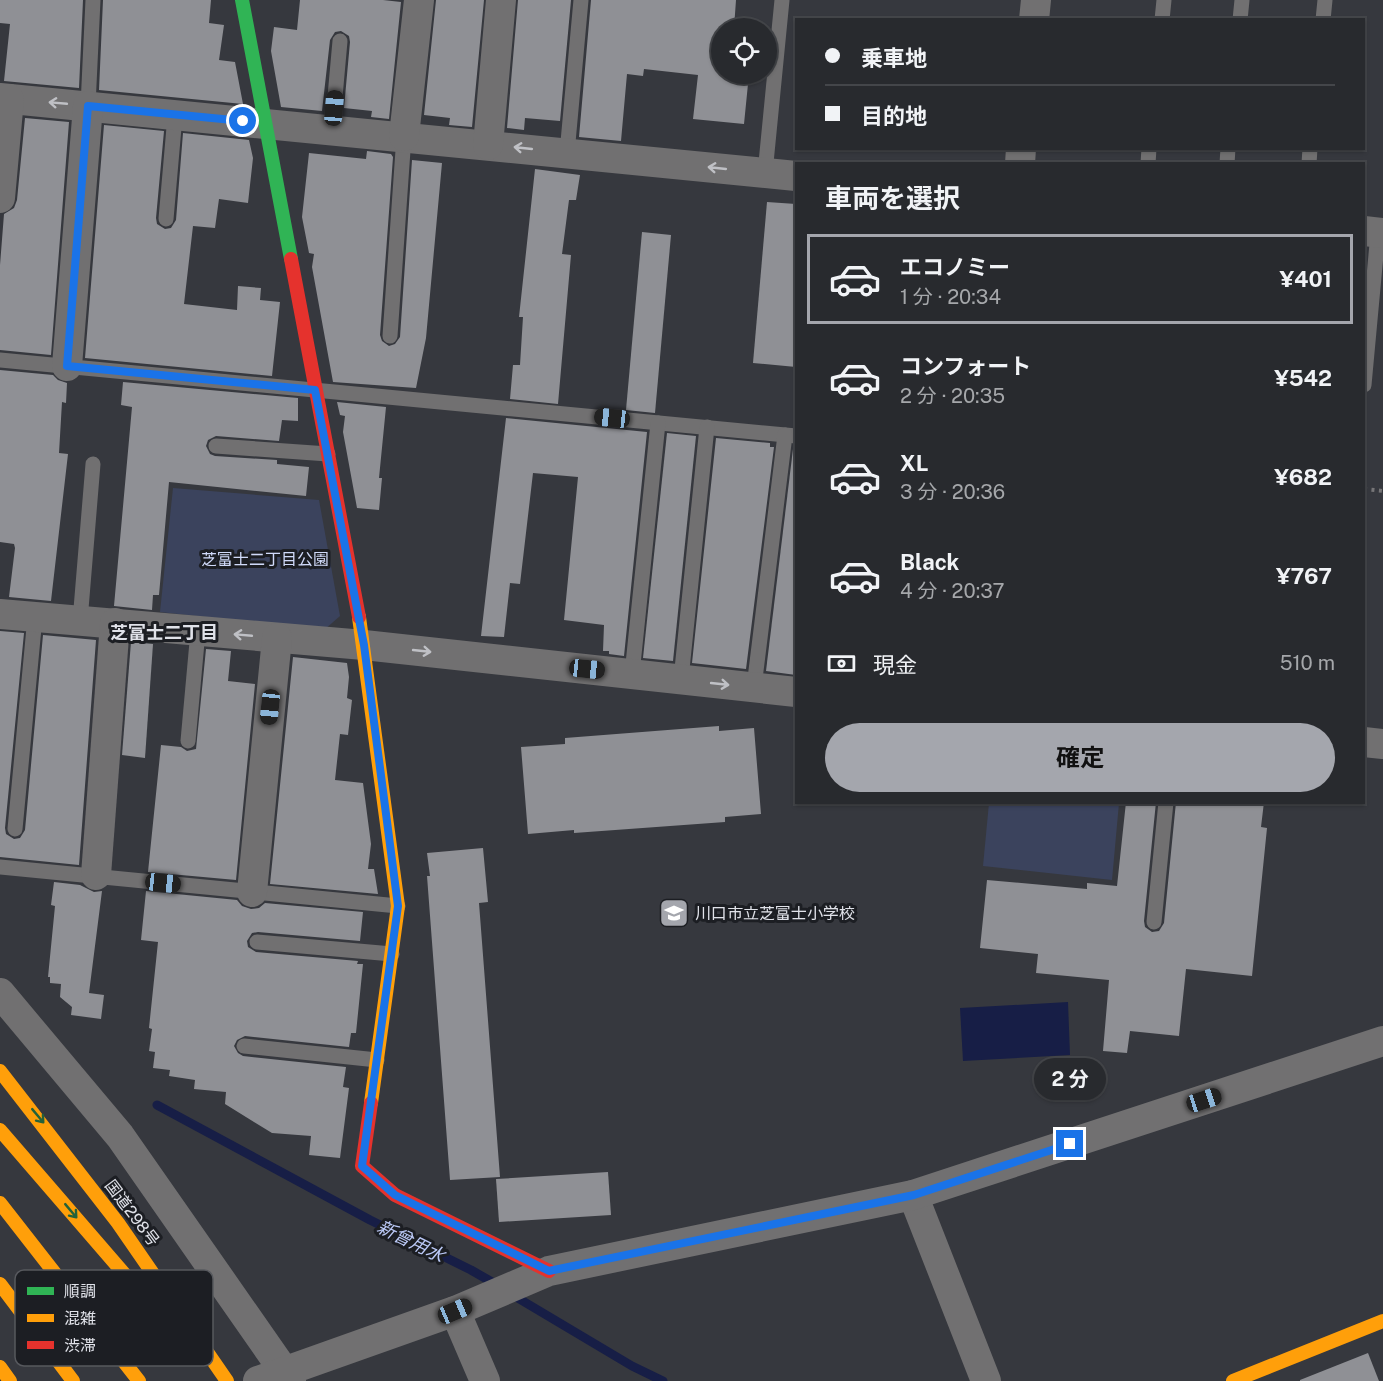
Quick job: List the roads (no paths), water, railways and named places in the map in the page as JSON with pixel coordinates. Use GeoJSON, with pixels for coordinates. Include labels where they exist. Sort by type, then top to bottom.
{"type":"FeatureCollection","features":[{"type":"Feature","properties":{"kind":"main road"},"geometry":{"type":"LineString","coordinates":[[242,0],[364,645],[398,906],[362,1166],[395,1195],[537,1276]]}},
{"type":"Feature","properties":{"kind":"main road","name":"国道298号"},"geometry":{"type":"LineString","coordinates":[[0,1071],[53,1134],[154,1270]]}},
{"type":"Feature","properties":{"kind":"main road"},"geometry":{"type":"LineString","coordinates":[[0,1130],[120,1270]]}},
{"type":"Feature","properties":{"kind":"main road"},"geometry":{"type":"LineString","coordinates":[[0,1203],[52,1270]]}},
{"type":"Feature","properties":{"kind":"main road"},"geometry":{"type":"LineString","coordinates":[[0,1284],[15,1304]]}},
{"type":"Feature","properties":{"kind":"main road"},"geometry":{"type":"LineString","coordinates":[[1233,1381],[1383,1322]]}},
{"type":"Feature","properties":{"kind":"main road","name":"国道298号"},"geometry":{"type":"LineString","coordinates":[[213,1359],[227,1381]]}},
{"type":"Feature","properties":{"kind":"main road"},"geometry":{"type":"LineString","coordinates":[[62,1366],[73,1381]]}},
{"type":"Feature","properties":{"kind":"main road"},"geometry":{"type":"LineString","coordinates":[[127,1366],[139,1381]]}},
{"type":"Feature","properties":{"kind":"main road"},"geometry":{"type":"LineString","coordinates":[[203,1366],[216,1381]]}},
{"type":"Feature","properties":{"kind":"main road"},"geometry":{"type":"LineString","coordinates":[[0,1367],[10,1381]]}},
{"type":"Feature","properties":{"kind":"street"},"geometry":{"type":"LineString","coordinates":[[404,136],[419,0]]}},
{"type":"Feature","properties":{"kind":"street"},"geometry":{"type":"LineString","coordinates":[[488,145],[501,0]]}},
{"type":"Feature","properties":{"kind":"street"},"geometry":{"type":"LineString","coordinates":[[1034,18],[1036,0]]}},
{"type":"Feature","properties":{"kind":"street"},"geometry":{"type":"LineString","coordinates":[[0,198],[4,98],[795,176]]}},
{"type":"Feature","properties":{"kind":"street"},"geometry":{"type":"LineString","coordinates":[[67,366],[88,106]]}},
{"type":"Feature","properties":{"kind":"street"},"geometry":{"type":"LineString","coordinates":[[0,614],[364,645],[795,692]]}},
{"type":"Feature","properties":{"kind":"street"},"geometry":{"type":"LineString","coordinates":[[96,875],[115,623]]}},
{"type":"Feature","properties":{"kind":"street"},"geometry":{"type":"LineString","coordinates":[[252,892],[277,638]]}},
{"type":"Feature","properties":{"kind":"street"},"geometry":{"type":"LineString","coordinates":[[1365,742],[1383,744]]}},
{"type":"Feature","properties":{"kind":"street"},"geometry":{"type":"LineString","coordinates":[[0,993],[120,1136],[288,1375]]}},
{"type":"Feature","properties":{"kind":"street"},"geometry":{"type":"LineString","coordinates":[[258,1381],[288,1375],[455,1311],[537,1276],[914,1195],[1383,1041]]}},
{"type":"Feature","properties":{"kind":"street"},"geometry":{"type":"LineString","coordinates":[[914,1195],[986,1381]]}},
{"type":"Feature","properties":{"kind":"street"},"geometry":{"type":"LineString","coordinates":[[455,1311],[485,1381]]}},
{"type":"Feature","properties":{"kind":"lane"},"geometry":{"type":"LineString","coordinates":[[88,106],[93,0]]}},
{"type":"Feature","properties":{"kind":"lane"},"geometry":{"type":"LineString","coordinates":[[567,153],[581,0]]}},
{"type":"Feature","properties":{"kind":"lane"},"geometry":{"type":"LineString","coordinates":[[765,172],[782,0]]}},
{"type":"Feature","properties":{"kind":"lane"},"geometry":{"type":"LineString","coordinates":[[1162,18],[1164,0]]}},
{"type":"Feature","properties":{"kind":"lane"},"geometry":{"type":"LineString","coordinates":[[1240,18],[1242,0]]}},
{"type":"Feature","properties":{"kind":"lane"},"geometry":{"type":"LineString","coordinates":[[1323,18],[1325,0]]}},
{"type":"Feature","properties":{"kind":"lane"},"geometry":{"type":"LineString","coordinates":[[332,130],[340,41]]}},
{"type":"Feature","properties":{"kind":"lane"},"geometry":{"type":"LineString","coordinates":[[166,219],[175,116]]}},
{"type":"Feature","properties":{"kind":"lane"},"geometry":{"type":"LineString","coordinates":[[390,336],[404,136]]}},
{"type":"Feature","properties":{"kind":"lane"},"geometry":{"type":"LineString","coordinates":[[1365,354],[1375,232]]}},
{"type":"Feature","properties":{"kind":"lane"},"geometry":{"type":"LineString","coordinates":[[0,360],[791,435],[754,687]]}},
{"type":"Feature","properties":{"kind":"lane"},"geometry":{"type":"LineString","coordinates":[[632,674],[657,423]]}},
{"type":"Feature","properties":{"kind":"lane"},"geometry":{"type":"LineString","coordinates":[[681,679],[707,427]]}},
{"type":"Feature","properties":{"kind":"lane"},"geometry":{"type":"LineString","coordinates":[[216,446],[328,454]]}},
{"type":"Feature","properties":{"kind":"lane"},"geometry":{"type":"LineString","coordinates":[[80,621],[93,464]]}},
{"type":"Feature","properties":{"kind":"lane"},"geometry":{"type":"LineString","coordinates":[[15,829],[35,616]]}},
{"type":"Feature","properties":{"kind":"lane"},"geometry":{"type":"LineString","coordinates":[[188,741],[198,631]]}},
{"type":"Feature","properties":{"kind":"lane"},"geometry":{"type":"LineString","coordinates":[[1154,922],[1166,804]]}},
{"type":"Feature","properties":{"kind":"lane"},"geometry":{"type":"LineString","coordinates":[[0,867],[398,906]]}},
{"type":"Feature","properties":{"kind":"lane"},"geometry":{"type":"LineString","coordinates":[[257,942],[392,954]]}},
{"type":"Feature","properties":{"kind":"lane"},"geometry":{"type":"LineString","coordinates":[[244,1046],[377,1060]]}},
{"type":"Feature","properties":{"kind":"water"},"geometry":{"type":"Polygon","coordinates":[[[1068,1002],[1070,1055],[963,1061],[960,1008],[1068,1002]]]}},
{"type":"Feature","properties":{"kind":"waterway","name":"新曾用水"},"geometry":{"type":"LineString","coordinates":[[157,1105],[370,1220],[499,1286]]}},
{"type":"Feature","properties":{"kind":"waterway","name":"新曾用水"},"geometry":{"type":"LineString","coordinates":[[511,1294],[632,1366],[663,1381]]}},
{"type":"Feature","properties":{"kind":"place","name":"川口市立芝富士小学校"},"geometry":{"type":"Point","coordinates":[674,913]}},
{"type":"Feature","properties":{"kind":"district","name":"芝富士二丁目"},"geometry":{"type":"Point","coordinates":[164,632]}},
{"type":"Feature","properties":{"kind":"park label","name":"芝富士二丁目公園"},"geometry":{"type":"Point","coordinates":[265,559]}}]}
